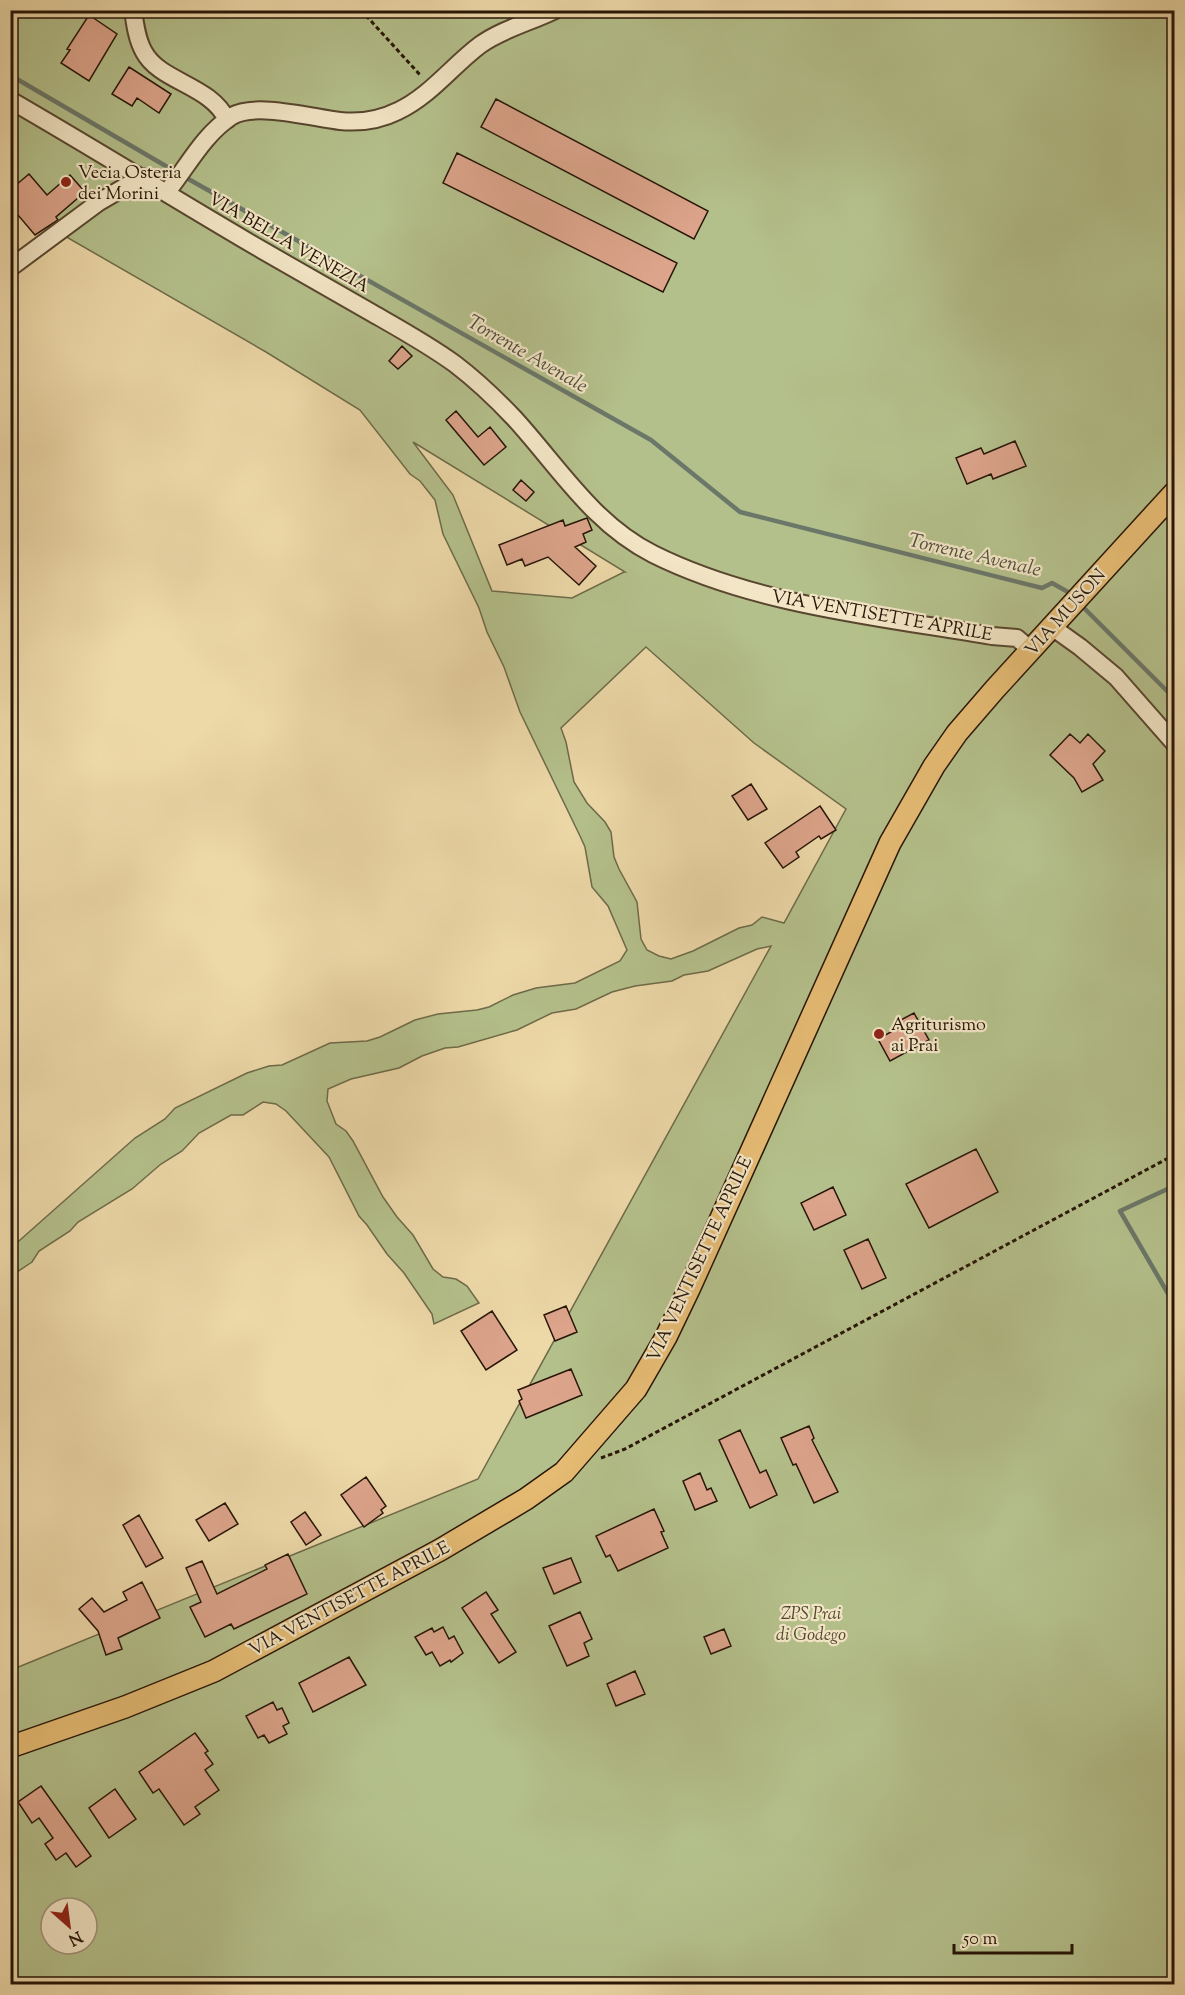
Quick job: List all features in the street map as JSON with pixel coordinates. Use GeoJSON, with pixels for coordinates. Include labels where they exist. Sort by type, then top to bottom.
{"type":"FeatureCollection","features":[{"type":"Feature","properties":{"kind":"main road","name":"VIA MUSON"},"geometry":{"type":"LineString","coordinates":[[957,733],[1174,493]]}},
{"type":"Feature","properties":{"kind":"main road","name":"VIA VENTISETTE APRILE"},"geometry":{"type":"LineString","coordinates":[[10,1747],[125,1707],[214,1671],[440,1550],[526,1499],[564,1472],[636,1389],[666,1337],[890,843],[934,766],[957,733]]}},
{"type":"Feature","properties":{"kind":"street"},"geometry":{"type":"LineString","coordinates":[[133,10],[144,54],[157,67],[202,93],[219,106],[226,120]]}},
{"type":"Feature","properties":{"kind":"street"},"geometry":{"type":"LineString","coordinates":[[170,188],[185,165],[218,126],[235,114],[255,110],[343,121],[374,120],[399,111],[428,91],[481,44],[555,10]]}},
{"type":"Feature","properties":{"kind":"street","name":"VIA BELLA VENEZIA"},"geometry":{"type":"LineString","coordinates":[[10,100],[142,177],[170,188],[225,228],[396,327],[453,363]]}},
{"type":"Feature","properties":{"kind":"street"},"geometry":{"type":"LineString","coordinates":[[10,268],[99,202],[142,177]]}},
{"type":"Feature","properties":{"kind":"street","name":"VIA VENTISETTE APRILE"},"geometry":{"type":"LineString","coordinates":[[453,363],[478,383],[514,418],[576,492],[599,515],[620,533],[651,553],[735,586],[810,606],[1017,638],[1031,650]]}},
{"type":"Feature","properties":{"kind":"street"},"geometry":{"type":"LineString","coordinates":[[1052,627],[1116,677],[1174,743]]}},
{"type":"Feature","properties":{"kind":"path"},"geometry":{"type":"LineString","coordinates":[[361,10],[420,75],[428,91]]}},
{"type":"Feature","properties":{"kind":"path"},"geometry":{"type":"LineString","coordinates":[[595,1461],[625,1449],[1174,1155]]}},
{"type":"Feature","properties":{"kind":"green space","name":"ZPS Prai di Godego"},"geometry":{"type":"Polygon","coordinates":[[[11,11],[1174,11],[1174,1984],[11,1984],[11,1670],[478,1479],[771,946],[757,949],[708,971],[684,975],[672,981],[612,992],[576,1009],[552,1013],[517,1030],[458,1047],[445,1048],[422,1056],[399,1068],[351,1079],[328,1089],[327,1101],[336,1124],[346,1131],[353,1141],[383,1197],[413,1235],[433,1269],[443,1277],[456,1279],[467,1286],[479,1303],[434,1324],[432,1314],[404,1273],[359,1216],[329,1157],[286,1111],[276,1104],[263,1102],[243,1115],[231,1115],[199,1133],[182,1151],[161,1164],[132,1189],[78,1222],[70,1231],[39,1251],[32,1262],[11,1276],[11,1248],[135,1138],[165,1119],[175,1108],[247,1073],[269,1066],[282,1065],[330,1043],[367,1041],[415,1020],[438,1014],[477,1010],[536,988],[575,983],[620,961],[627,950],[608,906],[592,887],[585,847],[520,712],[479,608],[443,534],[435,500],[420,481],[410,474],[360,410],[266,352],[11,205],[11,11]],[[413,442],[453,495],[492,591],[572,598],[625,572],[413,442]],[[646,647],[561,728],[574,782],[587,803],[611,832],[614,857],[637,902],[641,939],[647,950],[671,959],[693,951],[739,928],[752,925],[762,917],[784,923],[846,809],[754,743],[646,647]]]}},
{"type":"Feature","properties":{"kind":"building"},"geometry":{"type":"Polygon","coordinates":[[[89,15],[117,34],[89,81],[61,63],[70,50],[67,49],[89,15]]]}},
{"type":"Feature","properties":{"kind":"building"},"geometry":{"type":"Polygon","coordinates":[[[129,67],[171,94],[159,113],[137,98],[132,106],[112,94],[129,67]]]}},
{"type":"Feature","properties":{"kind":"building"},"geometry":{"type":"Polygon","coordinates":[[[496,99],[708,211],[694,239],[481,127],[496,99]]]}},
{"type":"Feature","properties":{"kind":"building"},"geometry":{"type":"Polygon","coordinates":[[[457,153],[677,263],[663,292],[443,183],[457,153]]]}},
{"type":"Feature","properties":{"kind":"building"},"geometry":{"type":"Polygon","coordinates":[[[29,174],[47,195],[70,175],[85,192],[56,217],[58,220],[35,235],[18,215],[10,222],[10,190],[29,174]]]}},
{"type":"Feature","properties":{"kind":"building"},"geometry":{"type":"Polygon","coordinates":[[[402,346],[412,356],[398,369],[389,361],[402,346]]]}},
{"type":"Feature","properties":{"kind":"building"},"geometry":{"type":"Polygon","coordinates":[[[456,411],[478,437],[490,427],[506,447],[484,465],[446,420],[456,411]]]}},
{"type":"Feature","properties":{"kind":"building"},"geometry":{"type":"Polygon","coordinates":[[[1015,441],[1026,466],[993,479],[991,474],[967,484],[956,458],[981,448],[984,454],[1015,441]]]}},
{"type":"Feature","properties":{"kind":"building"},"geometry":{"type":"Polygon","coordinates":[[[521,480],[534,492],[526,501],[513,490],[521,480]]]}},
{"type":"Feature","properties":{"kind":"building"},"geometry":{"type":"Polygon","coordinates":[[[587,518],[592,530],[583,534],[586,542],[575,547],[596,566],[579,585],[548,557],[525,566],[522,559],[507,565],[499,545],[563,520],[565,526],[587,518]]]}},
{"type":"Feature","properties":{"kind":"building"},"geometry":{"type":"Polygon","coordinates":[[[1070,734],[1080,743],[1088,734],[1105,751],[1093,764],[1103,780],[1082,792],[1074,778],[1050,755],[1070,734]]]}},
{"type":"Feature","properties":{"kind":"building"},"geometry":{"type":"Polygon","coordinates":[[[751,784],[767,809],[748,820],[732,796],[751,784]]]}},
{"type":"Feature","properties":{"kind":"building"},"geometry":{"type":"Polygon","coordinates":[[[820,806],[836,830],[821,839],[819,836],[796,852],[799,857],[783,868],[765,843],[820,806]]]}},
{"type":"Feature","properties":{"kind":"building"},"geometry":{"type":"Polygon","coordinates":[[[914,1013],[929,1040],[890,1061],[878,1039],[900,1027],[897,1022],[914,1013]]]}},
{"type":"Feature","properties":{"kind":"building"},"geometry":{"type":"Polygon","coordinates":[[[976,1149],[998,1192],[929,1228],[906,1184],[976,1149]]]}},
{"type":"Feature","properties":{"kind":"building"},"geometry":{"type":"Polygon","coordinates":[[[833,1187],[846,1215],[814,1230],[801,1203],[833,1187]]]}},
{"type":"Feature","properties":{"kind":"building"},"geometry":{"type":"Polygon","coordinates":[[[868,1239],[886,1278],[862,1289],[844,1250],[868,1239]]]}},
{"type":"Feature","properties":{"kind":"building"},"geometry":{"type":"Polygon","coordinates":[[[566,1306],[577,1332],[555,1341],[544,1315],[566,1306]]]}},
{"type":"Feature","properties":{"kind":"building"},"geometry":{"type":"Polygon","coordinates":[[[492,1311],[517,1350],[486,1370],[461,1331],[492,1311]]]}},
{"type":"Feature","properties":{"kind":"building"},"geometry":{"type":"Polygon","coordinates":[[[571,1369],[582,1395],[526,1418],[519,1401],[522,1399],[518,1390],[571,1369]]]}},
{"type":"Feature","properties":{"kind":"building"},"geometry":{"type":"Polygon","coordinates":[[[809,1426],[814,1438],[812,1440],[838,1492],[814,1503],[781,1438],[809,1426]]]}},
{"type":"Feature","properties":{"kind":"building"},"geometry":{"type":"Polygon","coordinates":[[[740,1430],[760,1473],[766,1470],[777,1495],[750,1508],[719,1440],[740,1430]]]}},
{"type":"Feature","properties":{"kind":"building"},"geometry":{"type":"Polygon","coordinates":[[[700,1473],[707,1490],[711,1488],[717,1501],[695,1510],[683,1481],[700,1473]]]}},
{"type":"Feature","properties":{"kind":"building"},"geometry":{"type":"Polygon","coordinates":[[[366,1477],[386,1506],[381,1510],[383,1513],[364,1527],[341,1495],[366,1477]]]}},
{"type":"Feature","properties":{"kind":"building"},"geometry":{"type":"Polygon","coordinates":[[[225,1503],[238,1524],[209,1541],[196,1520],[225,1503]]]}},
{"type":"Feature","properties":{"kind":"building"},"geometry":{"type":"Polygon","coordinates":[[[654,1509],[664,1531],[661,1532],[668,1548],[618,1571],[610,1555],[606,1557],[596,1536],[654,1509]]]}},
{"type":"Feature","properties":{"kind":"building"},"geometry":{"type":"Polygon","coordinates":[[[305,1512],[321,1535],[306,1545],[291,1522],[305,1512]]]}},
{"type":"Feature","properties":{"kind":"building"},"geometry":{"type":"Polygon","coordinates":[[[139,1515],[163,1558],[146,1567],[123,1525],[139,1515]]]}},
{"type":"Feature","properties":{"kind":"building"},"geometry":{"type":"Polygon","coordinates":[[[288,1554],[307,1594],[234,1629],[231,1624],[205,1637],[190,1607],[201,1602],[186,1568],[202,1561],[217,1594],[267,1569],[265,1565],[288,1554]]]}},
{"type":"Feature","properties":{"kind":"building"},"geometry":{"type":"Polygon","coordinates":[[[571,1558],[581,1582],[554,1594],[543,1568],[571,1558]]]}},
{"type":"Feature","properties":{"kind":"building"},"geometry":{"type":"Polygon","coordinates":[[[142,1582],[160,1618],[118,1638],[122,1649],[106,1655],[98,1631],[79,1609],[92,1598],[104,1612],[127,1600],[123,1592],[142,1582]]]}},
{"type":"Feature","properties":{"kind":"building"},"geometry":{"type":"Polygon","coordinates":[[[486,1592],[498,1610],[491,1614],[516,1652],[499,1663],[462,1608],[486,1592]]]}},
{"type":"Feature","properties":{"kind":"building"},"geometry":{"type":"Polygon","coordinates":[[[580,1612],[592,1639],[584,1643],[589,1656],[567,1666],[549,1626],[580,1612]]]}},
{"type":"Feature","properties":{"kind":"building"},"geometry":{"type":"Polygon","coordinates":[[[443,1627],[449,1639],[454,1636],[463,1653],[451,1662],[450,1660],[440,1666],[432,1652],[426,1655],[415,1637],[432,1628],[434,1632],[443,1627]]]}},
{"type":"Feature","properties":{"kind":"building"},"geometry":{"type":"Polygon","coordinates":[[[724,1629],[731,1646],[711,1654],[704,1637],[724,1629]]]}},
{"type":"Feature","properties":{"kind":"building"},"geometry":{"type":"Polygon","coordinates":[[[349,1657],[366,1685],[313,1712],[299,1683],[349,1657]]]}},
{"type":"Feature","properties":{"kind":"building"},"geometry":{"type":"Polygon","coordinates":[[[635,1671],[645,1694],[616,1706],[607,1684],[635,1671]]]}},
{"type":"Feature","properties":{"kind":"building"},"geometry":{"type":"Polygon","coordinates":[[[273,1702],[277,1710],[282,1708],[289,1723],[283,1726],[287,1734],[269,1743],[264,1735],[258,1738],[246,1716],[273,1702]]]}},
{"type":"Feature","properties":{"kind":"building"},"geometry":{"type":"Polygon","coordinates":[[[195,1733],[208,1751],[205,1753],[213,1764],[205,1770],[219,1790],[195,1807],[200,1814],[184,1825],[159,1789],[153,1793],[139,1772],[195,1733]]]}},
{"type":"Feature","properties":{"kind":"building"},"geometry":{"type":"Polygon","coordinates":[[[41,1786],[91,1856],[76,1867],[66,1853],[56,1860],[45,1844],[53,1838],[39,1818],[32,1823],[18,1802],[41,1786]]]}},
{"type":"Feature","properties":{"kind":"building"},"geometry":{"type":"Polygon","coordinates":[[[115,1789],[136,1819],[109,1838],[89,1808],[115,1789]]]}},
{"type":"Feature","properties":{"kind":"waterway","name":"Torrente Avenale"},"geometry":{"type":"LineString","coordinates":[[10,75],[176,172]]}},
{"type":"Feature","properties":{"kind":"waterway","name":"Torrente Avenale"},"geometry":{"type":"LineString","coordinates":[[183,176],[651,440],[740,512],[1042,588],[1052,583],[1068,592]]}},
{"type":"Feature","properties":{"kind":"waterway"},"geometry":{"type":"LineString","coordinates":[[1084,608],[1174,698]]}},
{"type":"Feature","properties":{"kind":"waterway"},"geometry":{"type":"LineString","coordinates":[[1174,1186],[1120,1211],[1174,1304]]}},
{"type":"Feature","properties":{"kind":"place","name":"Vecia Osteria dei Morini"},"geometry":{"type":"Point","coordinates":[66,182]}},
{"type":"Feature","properties":{"kind":"place","name":"Agriturismo ai Prai"},"geometry":{"type":"Point","coordinates":[879,1034]}}]}
